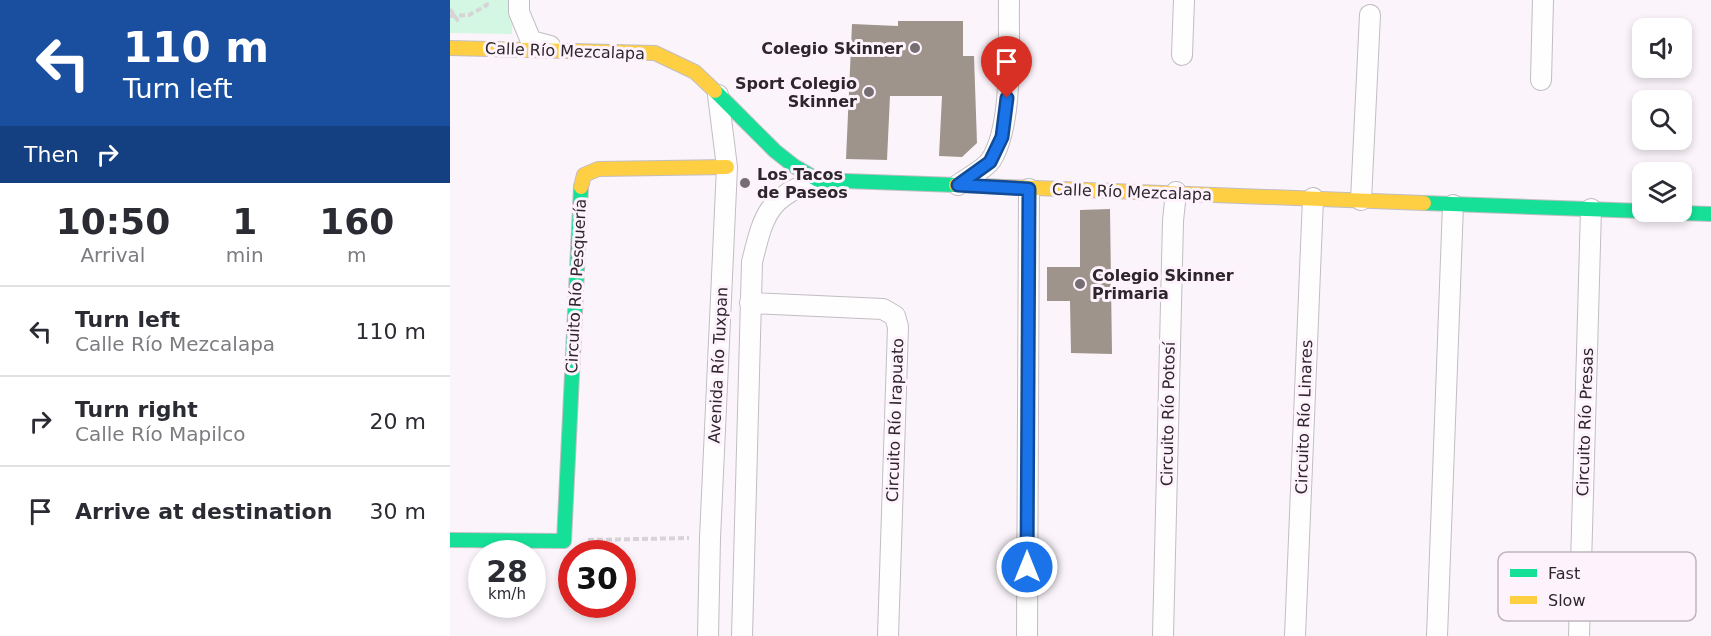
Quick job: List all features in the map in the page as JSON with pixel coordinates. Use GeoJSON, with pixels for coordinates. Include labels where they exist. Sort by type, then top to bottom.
{"type":"FeatureCollection","features":[{"type":"Feature","properties":{"kind":"street"},"geometry":{"type":"LineString","coordinates":[[519,0],[519,12],[531,41],[566,51]]}},
{"type":"Feature","properties":{"kind":"street"},"geometry":{"type":"LineString","coordinates":[[958,185],[990,162],[1002,137],[1007,98],[1009,0]]}},
{"type":"Feature","properties":{"kind":"street"},"geometry":{"type":"LineString","coordinates":[[1182,55],[1184,0]]}},
{"type":"Feature","properties":{"kind":"street"},"geometry":{"type":"LineString","coordinates":[[1541,80],[1543,0]]}},
{"type":"Feature","properties":{"kind":"street"},"geometry":{"type":"LineString","coordinates":[[1361,200],[1370,15]]}},
{"type":"Feature","properties":{"kind":"street","name":"Calle Río Mezcalapa"},"geometry":{"type":"LineString","coordinates":[[450,48],[655,53],[695,72],[775,151],[794,166],[818,180],[1632,210]]}},
{"type":"Feature","properties":{"kind":"street","name":"Avenida Río Tuxpan"},"geometry":{"type":"LineString","coordinates":[[708,636],[710,537],[727,167],[718,94]]}},
{"type":"Feature","properties":{"kind":"street","name":"Circuito Río Pesquería"},"geometry":{"type":"LineString","coordinates":[[564,540],[580,192],[584,175],[598,169],[727,167]]}},
{"type":"Feature","properties":{"kind":"street","name":"Avenida Río Tuxpan"},"geometry":{"type":"LineString","coordinates":[[742,636],[752,262],[762,223],[777,202],[794,188],[818,180]]}},
{"type":"Feature","properties":{"kind":"street"},"geometry":{"type":"LineString","coordinates":[[1027,636],[1029,189]]}},
{"type":"Feature","properties":{"kind":"street","name":"Circuito Río Potosí"},"geometry":{"type":"LineString","coordinates":[[1163,636],[1173,221],[1176,192]]}},
{"type":"Feature","properties":{"kind":"street","name":"Circuito Río Linares"},"geometry":{"type":"LineString","coordinates":[[1295,636],[1313,198]]}},
{"type":"Feature","properties":{"kind":"street"},"geometry":{"type":"LineString","coordinates":[[1437,636],[1453,205]]}},
{"type":"Feature","properties":{"kind":"street","name":"Circuito Río Presas"},"geometry":{"type":"LineString","coordinates":[[1581,552],[1591,208]]}},
{"type":"Feature","properties":{"kind":"street"},"geometry":{"type":"LineString","coordinates":[[1692,213],[1711,214]]}},
{"type":"Feature","properties":{"kind":"street","name":"Circuito Río Irapuato"},"geometry":{"type":"LineString","coordinates":[[750,303],[883,309],[895,316],[898,327],[888,636]]}},
{"type":"Feature","properties":{"kind":"street"},"geometry":{"type":"LineString","coordinates":[[450,540],[558,541]]}},
{"type":"Feature","properties":{"kind":"street","name":"Circuito Río Presas"},"geometry":{"type":"LineString","coordinates":[[1579,621],[1579,636]]}},
{"type":"Feature","properties":{"kind":"path"},"geometry":{"type":"LineString","coordinates":[[450,16],[469,15],[487,5],[486,0]]}},
{"type":"Feature","properties":{"kind":"path"},"geometry":{"type":"LineString","coordinates":[[600,540],[710,537]]}},
{"type":"Feature","properties":{"kind":"green space"},"geometry":{"type":"Polygon","coordinates":[[[450,0],[513,0],[512,34],[450,33],[450,0]]]}},
{"type":"Feature","properties":{"kind":"building","name":"Colegio Skinner"},"geometry":{"type":"Polygon","coordinates":[[[898,21],[963,21],[963,56],[974,56],[977,143],[962,157],[939,156],[942,96],[890,96],[887,160],[846,159],[852,24],[898,26],[898,21]]]}},
{"type":"Feature","properties":{"kind":"building","name":"Colegio Skinner Primaria"},"geometry":{"type":"Polygon","coordinates":[[[1110,209],[1112,354],[1071,353],[1070,301],[1047,301],[1047,267],[1080,267],[1080,210],[1110,209]]]}},
{"type":"Feature","properties":{"kind":"traffic: fast"},"geometry":{"type":"LineString","coordinates":[[715,91],[775,151],[794,166],[818,180],[956,185]]}},
{"type":"Feature","properties":{"kind":"traffic: fast"},"geometry":{"type":"LineString","coordinates":[[450,540],[564,541],[581,187]]}},
{"type":"Feature","properties":{"kind":"traffic: fast"},"geometry":{"type":"LineString","coordinates":[[1424,203],[1632,211]]}},
{"type":"Feature","properties":{"kind":"traffic: fast"},"geometry":{"type":"LineString","coordinates":[[1692,213],[1711,214]]}},
{"type":"Feature","properties":{"kind":"traffic: slow"},"geometry":{"type":"LineString","coordinates":[[450,48],[655,53],[695,72],[715,91]]}},
{"type":"Feature","properties":{"kind":"traffic: slow"},"geometry":{"type":"LineString","coordinates":[[581,187],[584,175],[598,169],[727,167]]}},
{"type":"Feature","properties":{"kind":"traffic: slow"},"geometry":{"type":"LineString","coordinates":[[956,185],[1424,203]]}},
{"type":"Feature","properties":{"kind":"place","name":"Colegio Skinner"},"geometry":{"type":"Point","coordinates":[915,48]}},
{"type":"Feature","properties":{"kind":"place","name":"Sport Colegio Skinner"},"geometry":{"type":"Point","coordinates":[869,92]}},
{"type":"Feature","properties":{"kind":"place","name":"Los Tacos de Paseos"},"geometry":{"type":"Point","coordinates":[745,183]}},
{"type":"Feature","properties":{"kind":"place","name":"Colegio Skinner Primaria"},"geometry":{"type":"Point","coordinates":[1080,284]}},
{"type":"Feature","properties":{"kind":"route"},"geometry":{"type":"LineString","coordinates":[[1007,98],[1002,137],[990,162],[958,185],[1029,189],[1027,567]]}}]}
